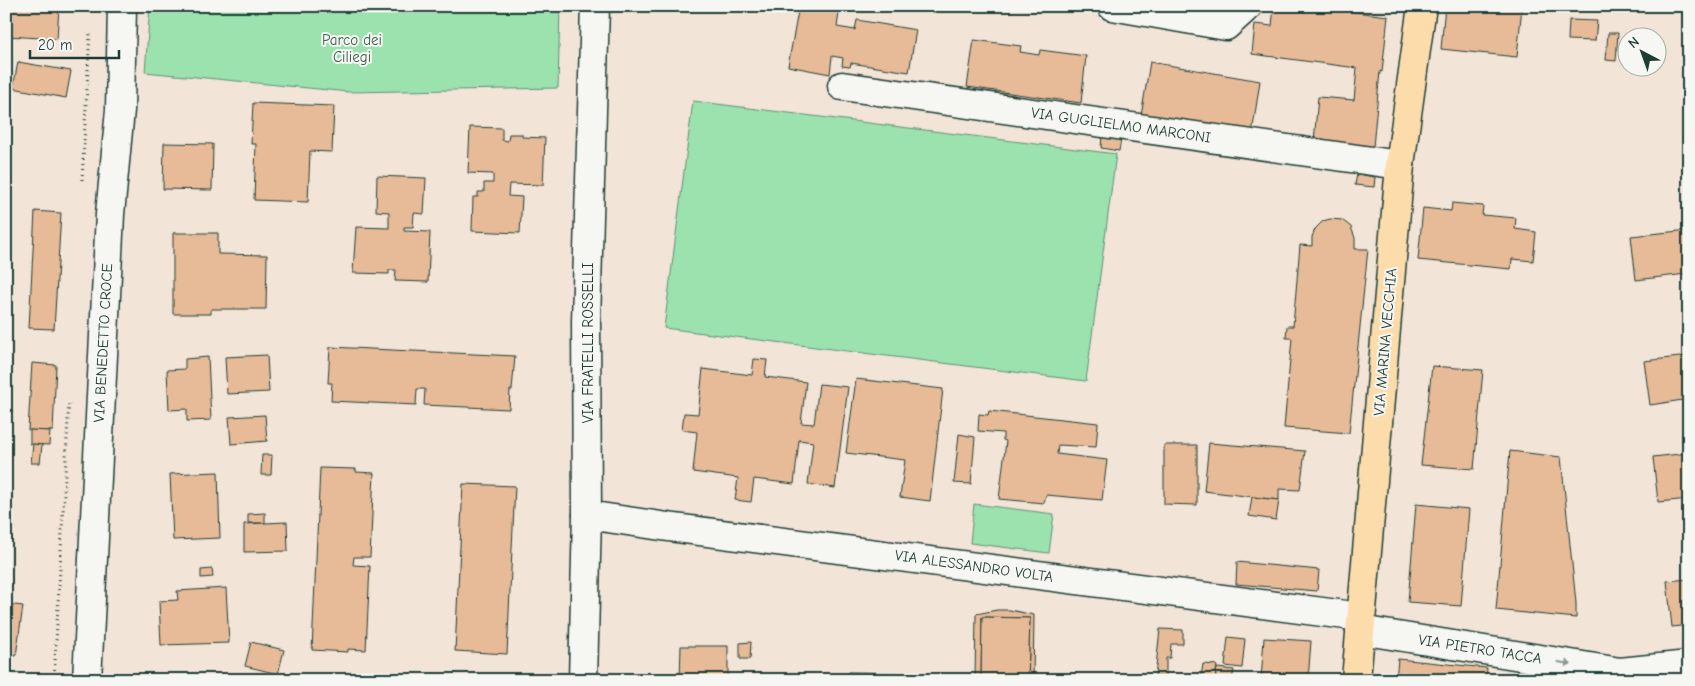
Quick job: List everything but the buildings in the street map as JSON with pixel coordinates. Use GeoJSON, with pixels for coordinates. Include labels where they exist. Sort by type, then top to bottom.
{"type":"FeatureCollection","features":[{"type":"Feature","properties":{"kind":"main road","name":"VIA MARINA VECCHIA"},"geometry":{"type":"LineString","coordinates":[[1356,680],[1400,165],[1422,6]]}},
{"type":"Feature","properties":{"kind":"street","name":"VIA BENEDETTO CROCE"},"geometry":{"type":"LineString","coordinates":[[87,680],[110,214],[120,110],[122,6]]}},
{"type":"Feature","properties":{"kind":"street","name":"VIA FRATELLI ROSSELLI"},"geometry":{"type":"LineString","coordinates":[[583,680],[588,515],[586,322],[595,6]]}},
{"type":"Feature","properties":{"kind":"street"},"geometry":{"type":"LineString","coordinates":[[1112,6],[1226,26],[1248,6]]}},
{"type":"Feature","properties":{"kind":"street","name":"VIA GUGLIELMO MARCONI"},"geometry":{"type":"LineString","coordinates":[[842,86],[1400,165]]}},
{"type":"Feature","properties":{"kind":"street","name":"VIA ALESSANDRO VOLTA"},"geometry":{"type":"LineString","coordinates":[[588,515],[1360,623]]}},
{"type":"Feature","properties":{"kind":"street","name":"VIA PIETRO TACCA"},"geometry":{"type":"LineString","coordinates":[[1360,623],[1620,672],[1689,665]]}},
{"type":"Feature","properties":{"kind":"green space","name":"Parco dei Ciliegi"},"geometry":{"type":"Polygon","coordinates":[[[150,6],[560,6],[558,88],[349,92],[145,72],[150,6]]]}},
{"type":"Feature","properties":{"kind":"green space"},"geometry":{"type":"Polygon","coordinates":[[[693,101],[1116,154],[1086,381],[664,328],[693,101]]]}},
{"type":"Feature","properties":{"kind":"green space"},"geometry":{"type":"Polygon","coordinates":[[[974,504],[1054,514],[1049,553],[970,543],[974,504]]]}}]}
